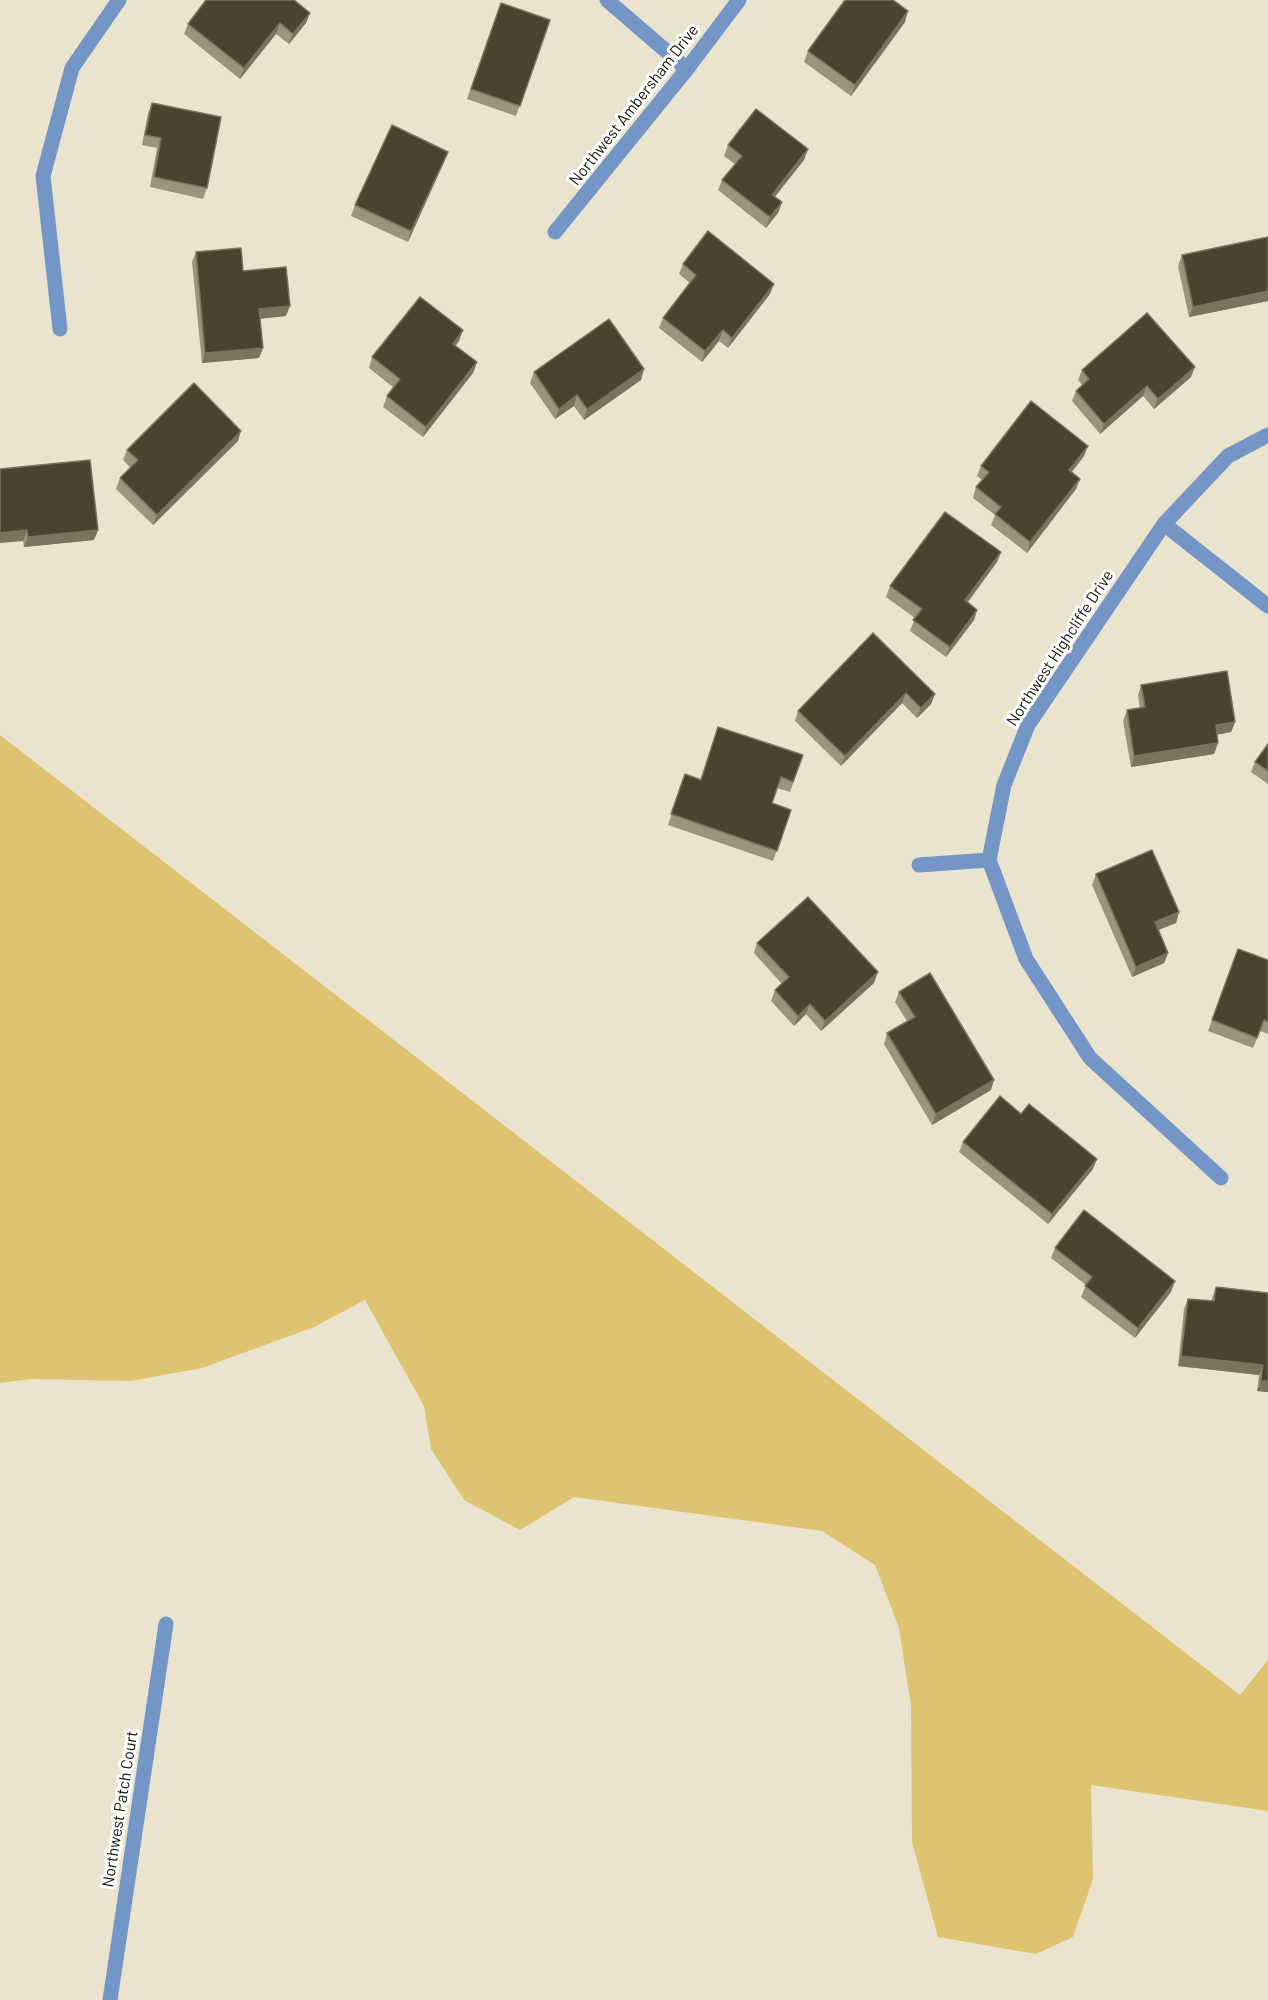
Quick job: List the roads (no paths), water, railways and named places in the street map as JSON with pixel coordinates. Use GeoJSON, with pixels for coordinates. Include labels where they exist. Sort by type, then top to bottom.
{"type":"FeatureCollection","features":[{"type":"Feature","properties":{"kind":"street"},"geometry":{"type":"LineString","coordinates":[[60,329],[43,176],[72,68],[119,0]]}},
{"type":"Feature","properties":{"kind":"street"},"geometry":{"type":"LineString","coordinates":[[607,0],[687,69]]}},
{"type":"Feature","properties":{"kind":"street","name":"Northwest Ambersham Drive"},"geometry":{"type":"LineString","coordinates":[[555,232],[687,69],[739,0]]}},
{"type":"Feature","properties":{"kind":"street","name":"Northwest Highcliffe Drive"},"geometry":{"type":"LineString","coordinates":[[989,860],[1004,785],[1028,725],[1164,524],[1228,456],[1268,435]]}},
{"type":"Feature","properties":{"kind":"street"},"geometry":{"type":"LineString","coordinates":[[1164,524],[1268,606]]}},
{"type":"Feature","properties":{"kind":"street"},"geometry":{"type":"LineString","coordinates":[[919,865],[989,860],[1026,959],[1090,1058],[1221,1178]]}},
{"type":"Feature","properties":{"kind":"street","name":"Northwest Patch Court"},"geometry":{"type":"LineString","coordinates":[[110,2000],[166,1624]]}}]}
